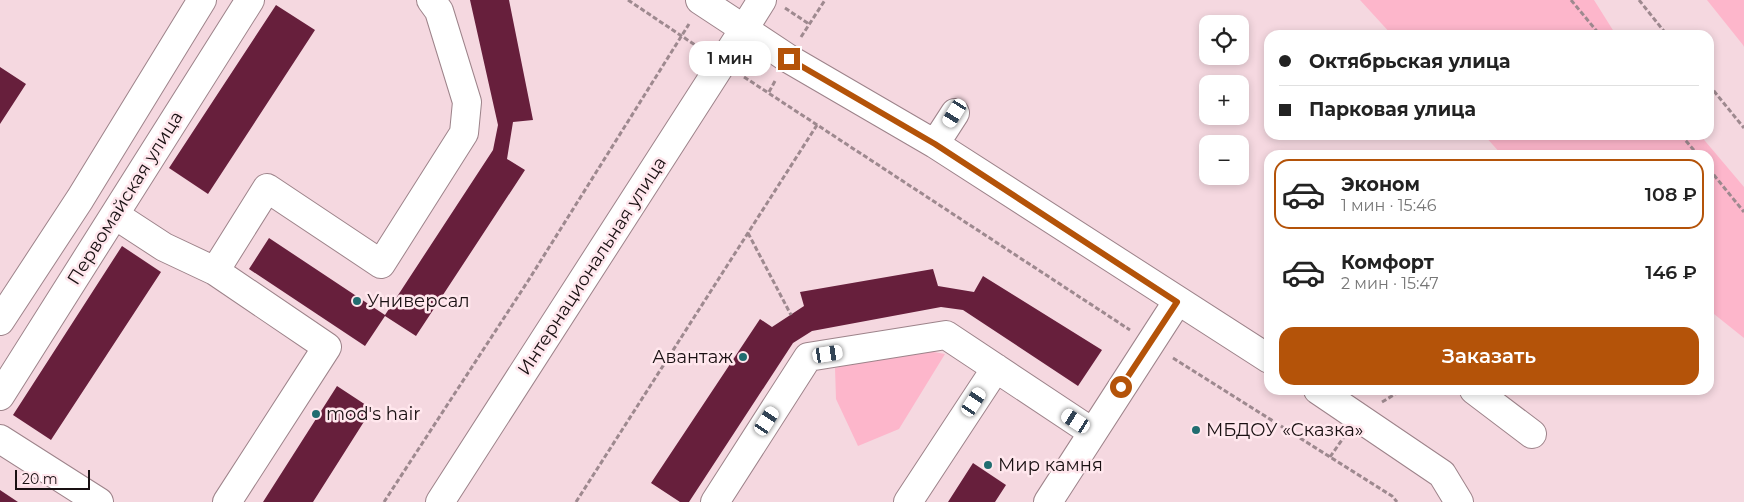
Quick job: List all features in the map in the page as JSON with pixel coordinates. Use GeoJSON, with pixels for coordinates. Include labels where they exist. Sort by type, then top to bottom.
{"type":"FeatureCollection","features":[{"type":"Feature","properties":{"kind":"street"},"geometry":{"type":"LineString","coordinates":[[3,312],[80,199],[202,0]]}},
{"type":"Feature","properties":{"kind":"street","name":"Первомайская улица"},"geometry":{"type":"LineString","coordinates":[[0,396],[250,0]]}},
{"type":"Feature","properties":{"kind":"street"},"geometry":{"type":"LineString","coordinates":[[216,271],[268,188],[381,264],[464,132],[467,102],[439,11],[431,0]]}},
{"type":"Feature","properties":{"kind":"street"},"geometry":{"type":"LineString","coordinates":[[700,0],[789,59],[935,144],[1177,302],[1264,356]]}},
{"type":"Feature","properties":{"kind":"street","name":"Интернациональная улица"},"geometry":{"type":"LineString","coordinates":[[440,502],[744,29],[771,2]]}},
{"type":"Feature","properties":{"kind":"street"},"geometry":{"type":"LineString","coordinates":[[935,144],[955,113]]}},
{"type":"Feature","properties":{"kind":"street"},"geometry":{"type":"LineString","coordinates":[[115,215],[164,247],[216,271],[326,347],[227,502]]}},
{"type":"Feature","properties":{"kind":"street"},"geometry":{"type":"LineString","coordinates":[[1048,502],[1177,302]]}},
{"type":"Feature","properties":{"kind":"street"},"geometry":{"type":"LineString","coordinates":[[715,502],[808,357],[946,335],[1092,432]]}},
{"type":"Feature","properties":{"kind":"street"},"geometry":{"type":"LineString","coordinates":[[908,502],[996,368]]}},
{"type":"Feature","properties":{"kind":"street"},"geometry":{"type":"LineString","coordinates":[[1325,395],[1442,474],[1459,502]]}},
{"type":"Feature","properties":{"kind":"street"},"geometry":{"type":"LineString","coordinates":[[1481,395],[1532,434]]}},
{"type":"Feature","properties":{"kind":"street"},"geometry":{"type":"LineString","coordinates":[[0,438],[99,502]]}},
{"type":"Feature","properties":{"kind":"path"},"geometry":{"type":"LineString","coordinates":[[628,0],[1150,343],[1392,496],[1397,502]]}},
{"type":"Feature","properties":{"kind":"path"},"geometry":{"type":"LineString","coordinates":[[1571,0],[1596,30]]}},
{"type":"Feature","properties":{"kind":"path"},"geometry":{"type":"LineString","coordinates":[[1639,0],[1664,30]]}},
{"type":"Feature","properties":{"kind":"path"},"geometry":{"type":"LineString","coordinates":[[771,2],[810,24]]}},
{"type":"Feature","properties":{"kind":"path"},"geometry":{"type":"LineString","coordinates":[[384,502],[528,281],[682,36]]}},
{"type":"Feature","properties":{"kind":"path"},"geometry":{"type":"LineString","coordinates":[[1714,91],[1744,128]]}},
{"type":"Feature","properties":{"kind":"path"},"geometry":{"type":"LineString","coordinates":[[576,502],[817,125]]}},
{"type":"Feature","properties":{"kind":"path"},"geometry":{"type":"LineString","coordinates":[[1685,140],[1694,150]]}},
{"type":"Feature","properties":{"kind":"path"},"geometry":{"type":"LineString","coordinates":[[1714,175],[1744,212]]}},
{"type":"Feature","properties":{"kind":"path"},"geometry":{"type":"LineString","coordinates":[[748,233],[791,315]]}},
{"type":"Feature","properties":{"kind":"shaded area"},"geometry":{"type":"Polygon","coordinates":[[[1360,0],[1594,0],[1613,30],[1387,30],[1360,0]]]}},
{"type":"Feature","properties":{"kind":"shaded area"},"geometry":{"type":"Polygon","coordinates":[[[1707,0],[1744,0],[1744,47],[1743,45],[1707,0]]]}},
{"type":"Feature","properties":{"kind":"shaded area"},"geometry":{"type":"Polygon","coordinates":[[[1488,140],[1704,140],[1713,150],[1498,150],[1488,140]]]}},
{"type":"Feature","properties":{"kind":"shaded area"},"geometry":{"type":"Polygon","coordinates":[[[1714,152],[1744,187],[1744,338],[1714,314],[1714,152]]]}},
{"type":"Feature","properties":{"kind":"shaded area"},"geometry":{"type":"Polygon","coordinates":[[[911,348],[945,354],[899,429],[858,446],[836,399],[835,368],[911,348]]]}},
{"type":"Feature","properties":{"kind":"building"},"geometry":{"type":"Polygon","coordinates":[[[470,0],[509,0],[533,120],[513,122],[507,159],[525,170],[416,336],[385,316],[365,346],[249,269],[269,238],[385,315],[493,150],[498,125],[470,0]]]}},
{"type":"Feature","properties":{"kind":"building"},"geometry":{"type":"Polygon","coordinates":[[[276,5],[315,30],[208,194],[169,168],[276,5]]]}},
{"type":"Feature","properties":{"kind":"building"},"geometry":{"type":"Polygon","coordinates":[[[0,67],[26,84],[0,124],[0,67]]]}},
{"type":"Feature","properties":{"kind":"building"},"geometry":{"type":"Polygon","coordinates":[[[122,246],[161,272],[51,440],[13,415],[122,246]]]}},
{"type":"Feature","properties":{"kind":"building"},"geometry":{"type":"Polygon","coordinates":[[[933,269],[938,286],[974,292],[983,276],[1102,350],[1078,386],[963,310],[941,307],[812,331],[793,343],[689,502],[680,502],[651,483],[760,319],[772,327],[804,306],[800,292],[933,269]]]}},
{"type":"Feature","properties":{"kind":"building"},"geometry":{"type":"Polygon","coordinates":[[[337,386],[372,409],[313,502],[263,502],[337,386]]]}},
{"type":"Feature","properties":{"kind":"building"},"geometry":{"type":"Polygon","coordinates":[[[973,463],[1006,485],[995,502],[948,502],[973,463]]]}},
{"type":"Feature","properties":{"kind":"building"},"geometry":{"type":"Polygon","coordinates":[[[0,490],[18,502],[0,502],[0,490]]]}},
{"type":"Feature","properties":{"kind":"place","name":"Универсал"},"geometry":{"type":"Point","coordinates":[357,301]}},
{"type":"Feature","properties":{"kind":"place","name":"Авантаж"},"geometry":{"type":"Point","coordinates":[743,357]}},
{"type":"Feature","properties":{"kind":"place","name":"mod's hair"},"geometry":{"type":"Point","coordinates":[316,414]}},
{"type":"Feature","properties":{"kind":"place","name":"МБДОУ «Сказка»"},"geometry":{"type":"Point","coordinates":[1196,430]}},
{"type":"Feature","properties":{"kind":"place","name":"Мир камня"},"geometry":{"type":"Point","coordinates":[988,465]}},
{"type":"Feature","properties":{"kind":"route"},"geometry":{"type":"LineString","coordinates":[[789,59],[935,144],[1177,302],[1121,387]]}}]}
